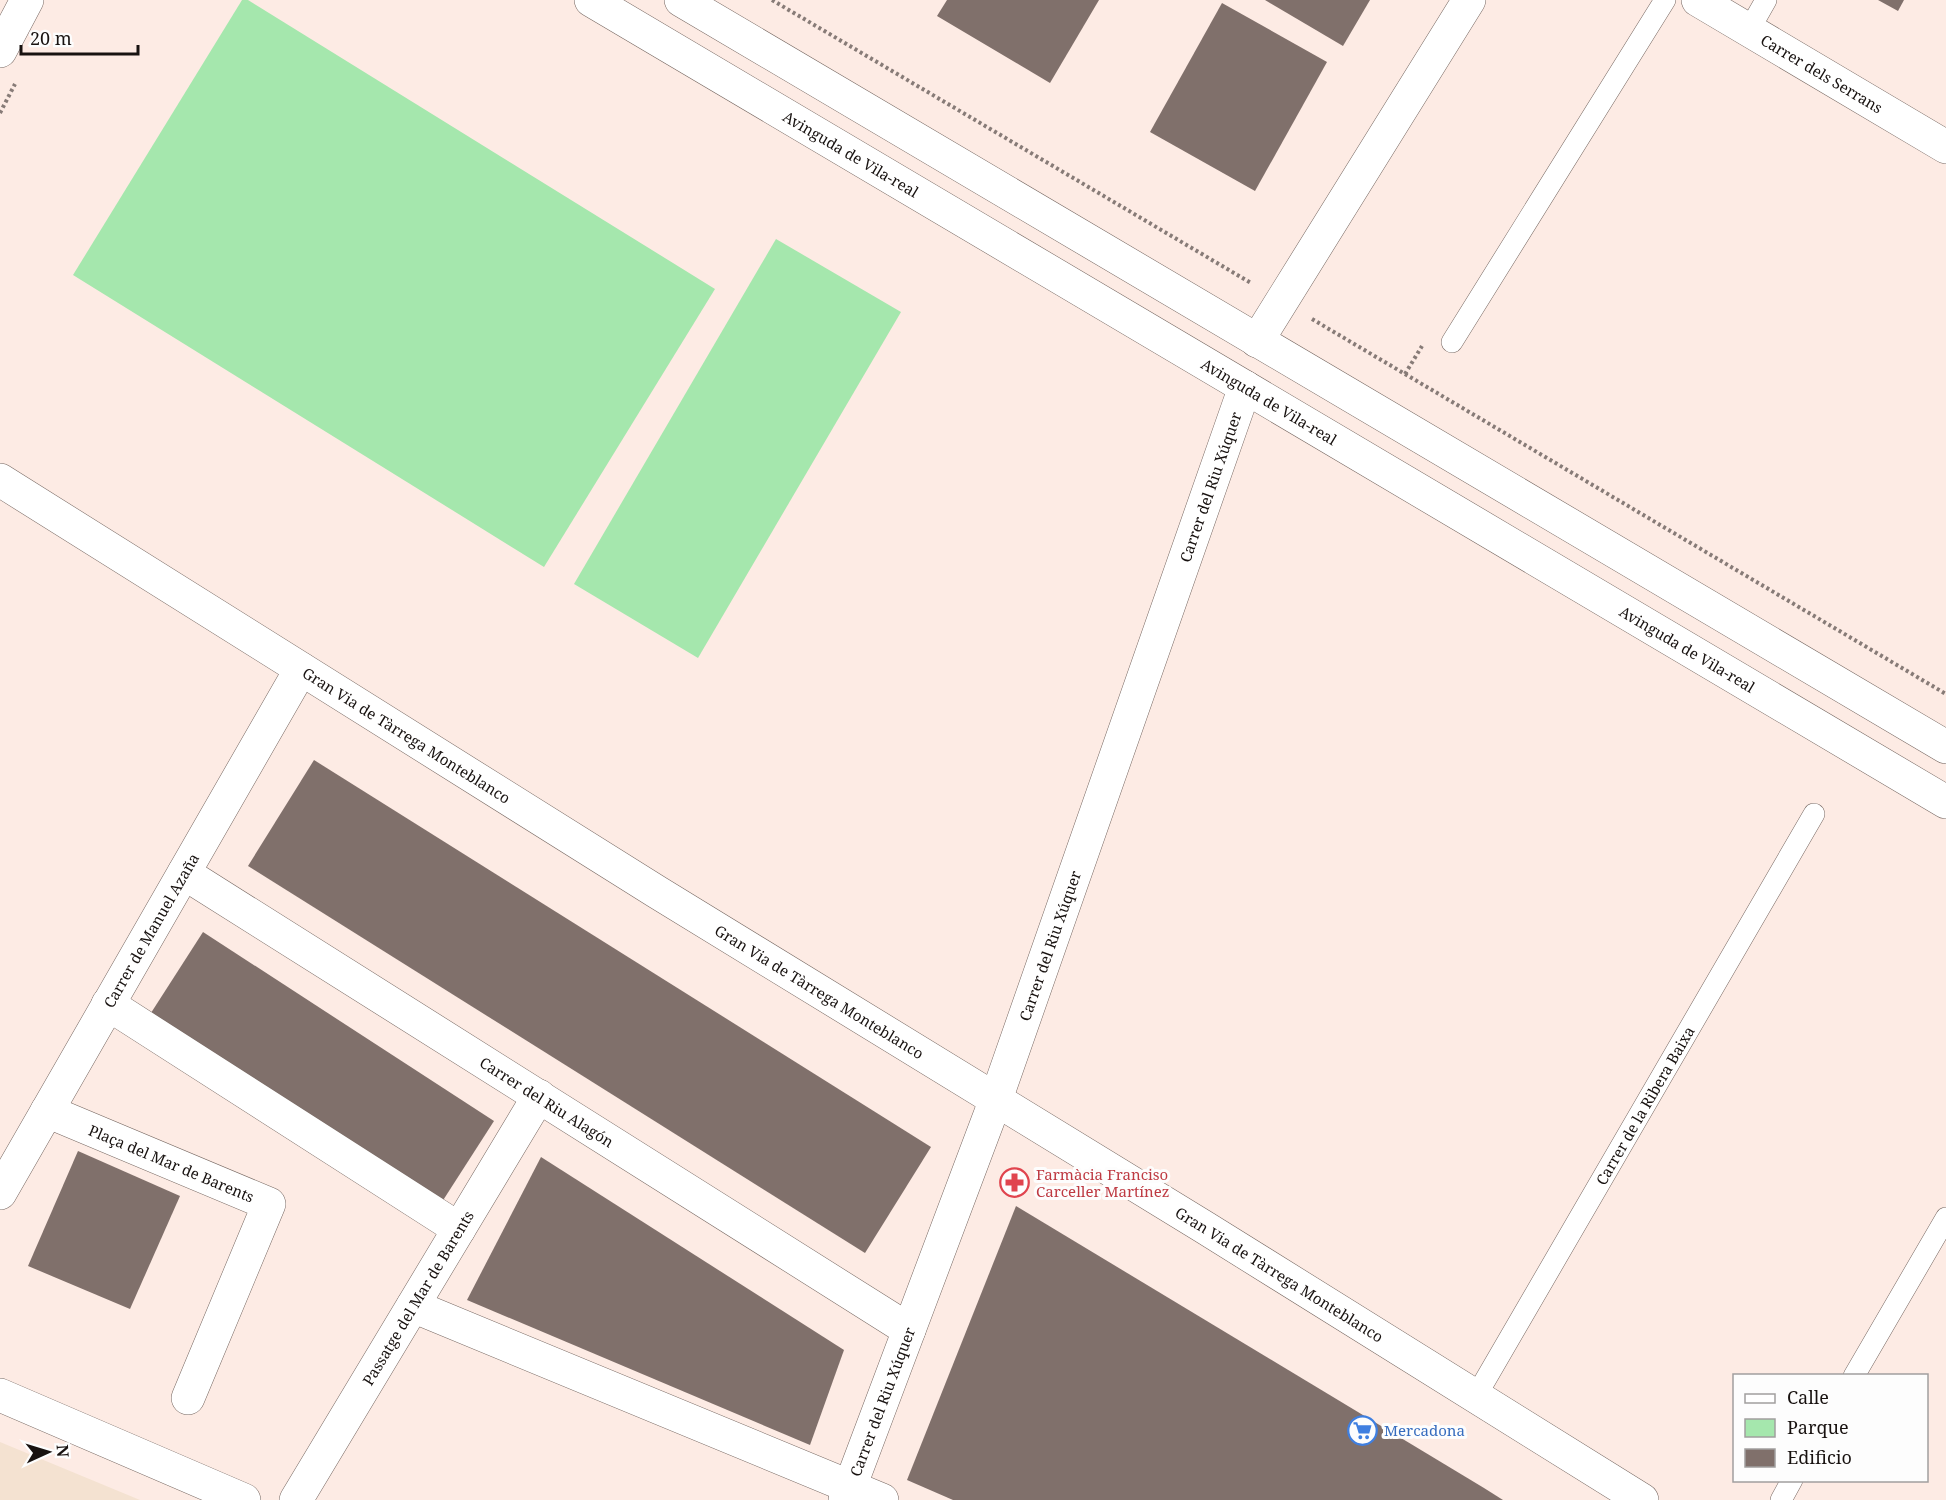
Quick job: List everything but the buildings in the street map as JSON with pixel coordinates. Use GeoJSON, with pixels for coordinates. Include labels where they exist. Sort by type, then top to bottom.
{"type":"FeatureCollection","features":[{"type":"Feature","properties":{"kind":"street"},"geometry":{"type":"LineString","coordinates":[[0,51],[27,0]]}},
{"type":"Feature","properties":{"kind":"street","name":"Avinguda de Vila-real"},"geometry":{"type":"LineString","coordinates":[[591,0],[1946,802]]}},
{"type":"Feature","properties":{"kind":"street"},"geometry":{"type":"LineString","coordinates":[[681,0],[1946,747]]}},
{"type":"Feature","properties":{"kind":"street"},"geometry":{"type":"LineString","coordinates":[[1257,341],[1469,0]]}},
{"type":"Feature","properties":{"kind":"street","name":"Carrer dels Serrans"},"geometry":{"type":"LineString","coordinates":[[1698,0],[1946,147]]}},
{"type":"Feature","properties":{"kind":"street","name":"Carrer del Riu Xúquer"},"geometry":{"type":"LineString","coordinates":[[848,1493],[996,1099],[1245,387]]}},
{"type":"Feature","properties":{"kind":"street","name":"Gran Via de Tàrrega Monteblanco"},"geometry":{"type":"LineString","coordinates":[[0,480],[657,892],[996,1099],[1642,1500]]}},
{"type":"Feature","properties":{"kind":"street","name":"Carrer de Manuel Azaña"},"geometry":{"type":"LineString","coordinates":[[0,1193],[301,669]]}},
{"type":"Feature","properties":{"kind":"street","name":"Carrer del Riu Alagón"},"geometry":{"type":"LineString","coordinates":[[184,873],[909,1330]]}},
{"type":"Feature","properties":{"kind":"street"},"geometry":{"type":"LineString","coordinates":[[108,1004],[459,1229]]}},
{"type":"Feature","properties":{"kind":"street","name":"Passatge del Mar de Barents"},"geometry":{"type":"LineString","coordinates":[[296,1500],[539,1096]]}},
{"type":"Feature","properties":{"kind":"street","name":"Plaça del Mar de Barents"},"geometry":{"type":"LineString","coordinates":[[47,1112],[269,1204],[189,1398]]}},
{"type":"Feature","properties":{"kind":"street"},"geometry":{"type":"LineString","coordinates":[[413,1306],[848,1493],[882,1500]]}},
{"type":"Feature","properties":{"kind":"street"},"geometry":{"type":"LineString","coordinates":[[0,1395],[244,1500]]}},
{"type":"Feature","properties":{"kind":"lane"},"geometry":{"type":"LineString","coordinates":[[1452,342],[1665,0]]}},
{"type":"Feature","properties":{"kind":"lane"},"geometry":{"type":"LineString","coordinates":[[1749,30],[1766,0]]}},
{"type":"Feature","properties":{"kind":"lane","name":"Carrer de la Ribera Baixa"},"geometry":{"type":"LineString","coordinates":[[1476,1396],[1814,814]]}},
{"type":"Feature","properties":{"kind":"lane"},"geometry":{"type":"LineString","coordinates":[[1855,1374],[1946,1218]]}},
{"type":"Feature","properties":{"kind":"lane"},"geometry":{"type":"LineString","coordinates":[[1781,1500],[1791,1482]]}},
{"type":"Feature","properties":{"kind":"path"},"geometry":{"type":"LineString","coordinates":[[772,0],[1946,694]]}},
{"type":"Feature","properties":{"kind":"shaded area"},"geometry":{"type":"Polygon","coordinates":[[[0,1442],[140,1500],[0,1500],[0,1442]]]}},
{"type":"Feature","properties":{"kind":"green space"},"geometry":{"type":"Polygon","coordinates":[[[242,0],[248,0],[715,289],[544,567],[73,275],[242,0]]]}},
{"type":"Feature","properties":{"kind":"green space"},"geometry":{"type":"Polygon","coordinates":[[[776,239],[901,312],[698,658],[574,584],[776,239]]]}},
{"type":"Feature","properties":{"kind":"place","name":"Farmàcia Franciso Carceller Martínez"},"geometry":{"type":"Point","coordinates":[1015,1183]}},
{"type":"Feature","properties":{"kind":"place","name":"Mercadona"},"geometry":{"type":"Point","coordinates":[1363,1430]}}]}
